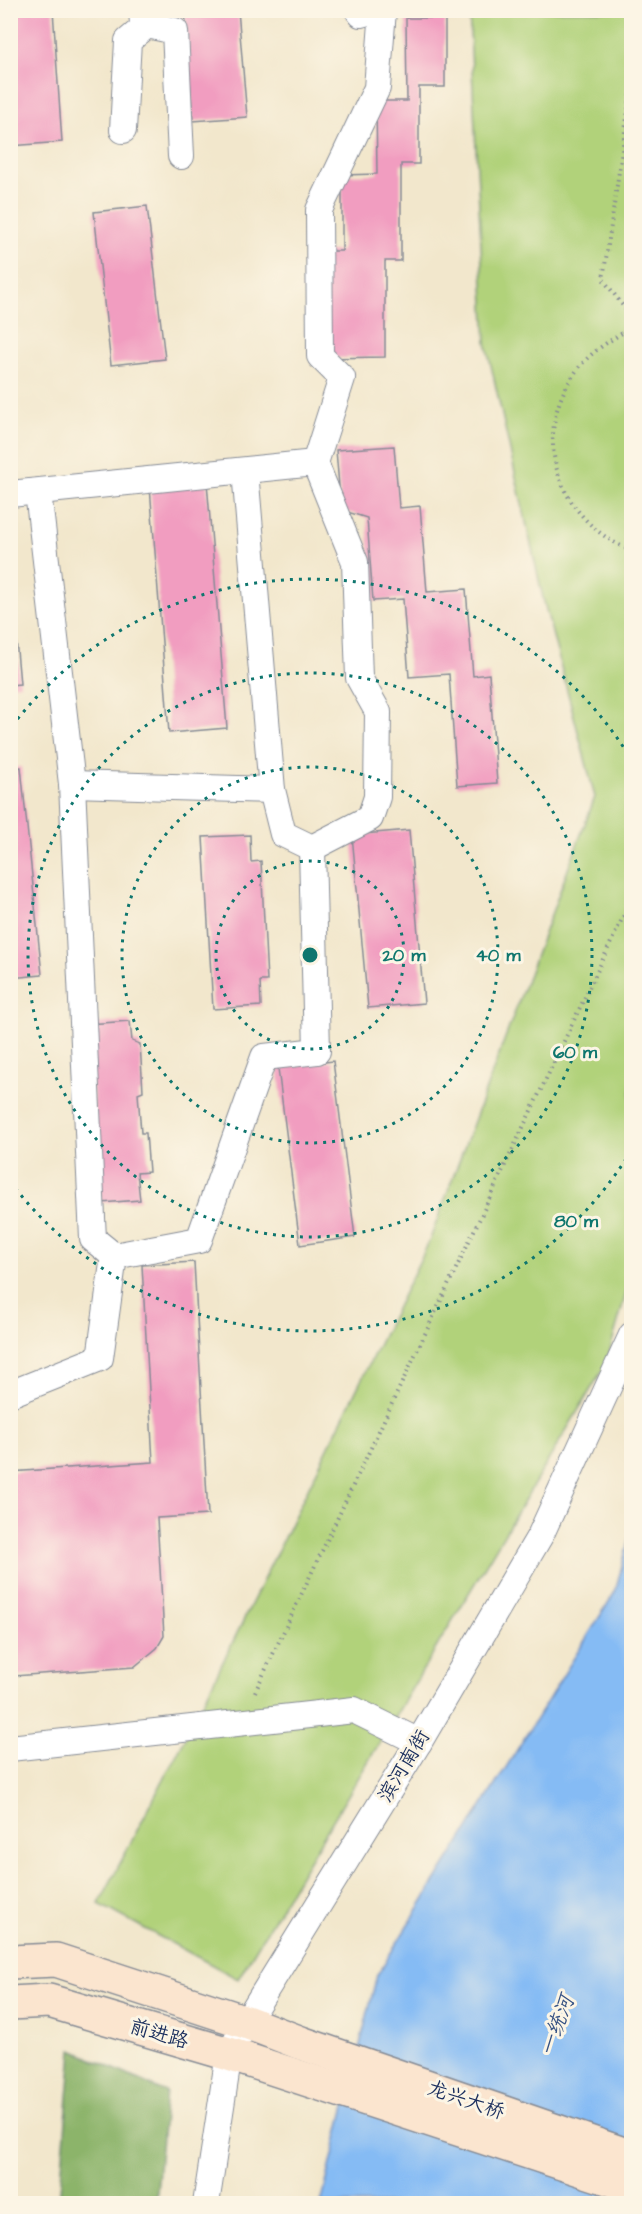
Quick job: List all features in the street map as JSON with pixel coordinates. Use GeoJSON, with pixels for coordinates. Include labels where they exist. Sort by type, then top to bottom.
{"type":"FeatureCollection","features":[{"type":"Feature","properties":{"kind":"street"},"geometry":{"type":"LineString","coordinates":[[358,10],[361,14],[376,10]]}},
{"type":"Feature","properties":{"kind":"street"},"geometry":{"type":"LineString","coordinates":[[312,848],[370,818],[377,797],[378,712],[359,678],[355,562],[315,463],[342,378],[320,356],[319,210],[377,87],[383,10]]}},
{"type":"Feature","properties":{"kind":"street"},"geometry":{"type":"LineString","coordinates":[[123,130],[128,41],[145,18],[175,31],[181,156]]}},
{"type":"Feature","properties":{"kind":"street"},"geometry":{"type":"LineString","coordinates":[[10,494],[315,463]]}},
{"type":"Feature","properties":{"kind":"street"},"geometry":{"type":"LineString","coordinates":[[245,471],[272,790],[283,834],[312,848]]}},
{"type":"Feature","properties":{"kind":"street"},"geometry":{"type":"LineString","coordinates":[[38,492],[72,784],[93,1239],[114,1257]]}},
{"type":"Feature","properties":{"kind":"street"},"geometry":{"type":"LineString","coordinates":[[72,784],[272,790]]}},
{"type":"Feature","properties":{"kind":"street"},"geometry":{"type":"LineString","coordinates":[[114,1257],[199,1240],[264,1057],[317,1051],[312,848]]}},
{"type":"Feature","properties":{"kind":"street"},"geometry":{"type":"LineString","coordinates":[[10,1394],[100,1358],[114,1257]]}},
{"type":"Feature","properties":{"kind":"street","name":"滨河南街"},"geometry":{"type":"LineString","coordinates":[[206,2204],[229,2054],[246,2022],[419,1742],[541,1534],[632,1335]]}},
{"type":"Feature","properties":{"kind":"street"},"geometry":{"type":"LineString","coordinates":[[10,1748],[354,1710],[419,1742]]}},
{"type":"Feature","properties":{"kind":"street","name":"前进路"},"geometry":{"type":"LineString","coordinates":[[10,1962],[56,1960],[246,2022],[301,2043]]}},
{"type":"Feature","properties":{"kind":"street","name":"前进路"},"geometry":{"type":"LineString","coordinates":[[10,2003],[50,2001],[229,2054],[305,2080]]}},
{"type":"Feature","properties":{"kind":"street","name":"龙兴大桥"},"geometry":{"type":"LineString","coordinates":[[301,2043],[632,2157]]}},
{"type":"Feature","properties":{"kind":"street","name":"龙兴大桥"},"geometry":{"type":"LineString","coordinates":[[305,2080],[632,2186]]}},
{"type":"Feature","properties":{"kind":"path"},"geometry":{"type":"LineString","coordinates":[[632,84],[603,279],[632,318]]}},
{"type":"Feature","properties":{"kind":"path"},"geometry":{"type":"LineString","coordinates":[[632,327],[589,356],[575,373],[563,392],[556,414],[553,435],[554,458],[569,500],[598,534],[632,551]]}},
{"type":"Feature","properties":{"kind":"path"},"geometry":{"type":"LineString","coordinates":[[241,1722],[632,898]]}},
{"type":"Feature","properties":{"kind":"green space"},"geometry":{"type":"Polygon","coordinates":[[[469,11],[631,11],[631,1276],[606,1364],[238,1979],[99,1904],[196,1717],[429,1242],[595,797],[543,598],[486,343],[469,11]]]}},
{"type":"Feature","properties":{"kind":"green space"},"geometry":{"type":"Polygon","coordinates":[[[72,2050],[166,2092],[156,2203],[59,2203],[72,2050]]]}},
{"type":"Feature","properties":{"kind":"water","name":"一统河"},"geometry":{"type":"Polygon","coordinates":[[[631,1531],[631,2203],[321,2204],[377,1975],[615,1592],[631,1531]]]}},
{"type":"Feature","properties":{"kind":"building"},"geometry":{"type":"Polygon","coordinates":[[[18,10],[53,10],[62,142],[10,146],[10,13],[18,12],[18,10]]]}},
{"type":"Feature","properties":{"kind":"building"},"geometry":{"type":"Polygon","coordinates":[[[185,10],[238,10],[247,117],[193,121],[185,10]]]}},
{"type":"Feature","properties":{"kind":"building"},"geometry":{"type":"Polygon","coordinates":[[[406,18],[445,18],[445,87],[419,87],[419,164],[401,164],[401,261],[385,261],[385,357],[326,358],[325,251],[342,251],[342,175],[377,174],[376,101],[407,101],[406,18]]]}},
{"type":"Feature","properties":{"kind":"building"},"geometry":{"type":"Polygon","coordinates":[[[147,206],[165,359],[111,365],[94,212],[147,206]]]}},
{"type":"Feature","properties":{"kind":"building"},"geometry":{"type":"Polygon","coordinates":[[[394,446],[399,508],[420,506],[427,592],[466,589],[473,676],[489,674],[497,783],[457,786],[449,674],[409,677],[403,599],[373,601],[367,518],[341,510],[336,450],[394,446]]]}},
{"type":"Feature","properties":{"kind":"building"},"geometry":{"type":"Polygon","coordinates":[[[207,482],[227,728],[169,733],[150,487],[207,482]]]}},
{"type":"Feature","properties":{"kind":"building"},"geometry":{"type":"Polygon","coordinates":[[[10,594],[12,594],[20,684],[10,685],[10,594]]]}},
{"type":"Feature","properties":{"kind":"building"},"geometry":{"type":"Polygon","coordinates":[[[21,767],[42,975],[10,978],[10,768],[21,767]]]}},
{"type":"Feature","properties":{"kind":"building"},"geometry":{"type":"Polygon","coordinates":[[[409,830],[424,1003],[368,1008],[352,835],[409,830]]]}},
{"type":"Feature","properties":{"kind":"building"},"geometry":{"type":"Polygon","coordinates":[[[250,835],[251,862],[261,861],[267,981],[260,981],[261,1006],[213,1009],[203,837],[250,835]]]}},
{"type":"Feature","properties":{"kind":"building"},"geometry":{"type":"Polygon","coordinates":[[[130,1021],[132,1041],[140,1044],[143,1091],[138,1093],[141,1133],[146,1133],[149,1172],[137,1173],[140,1200],[101,1203],[88,1024],[130,1021]]]}},
{"type":"Feature","properties":{"kind":"building"},"geometry":{"type":"Polygon","coordinates":[[[333,1061],[355,1237],[300,1245],[278,1068],[333,1061]]]}},
{"type":"Feature","properties":{"kind":"building"},"geometry":{"type":"Polygon","coordinates":[[[194,1262],[208,1515],[157,1518],[164,1636],[157,1648],[134,1667],[14,1676],[10,1621],[10,1472],[153,1462],[142,1265],[194,1262]]]}}]}
